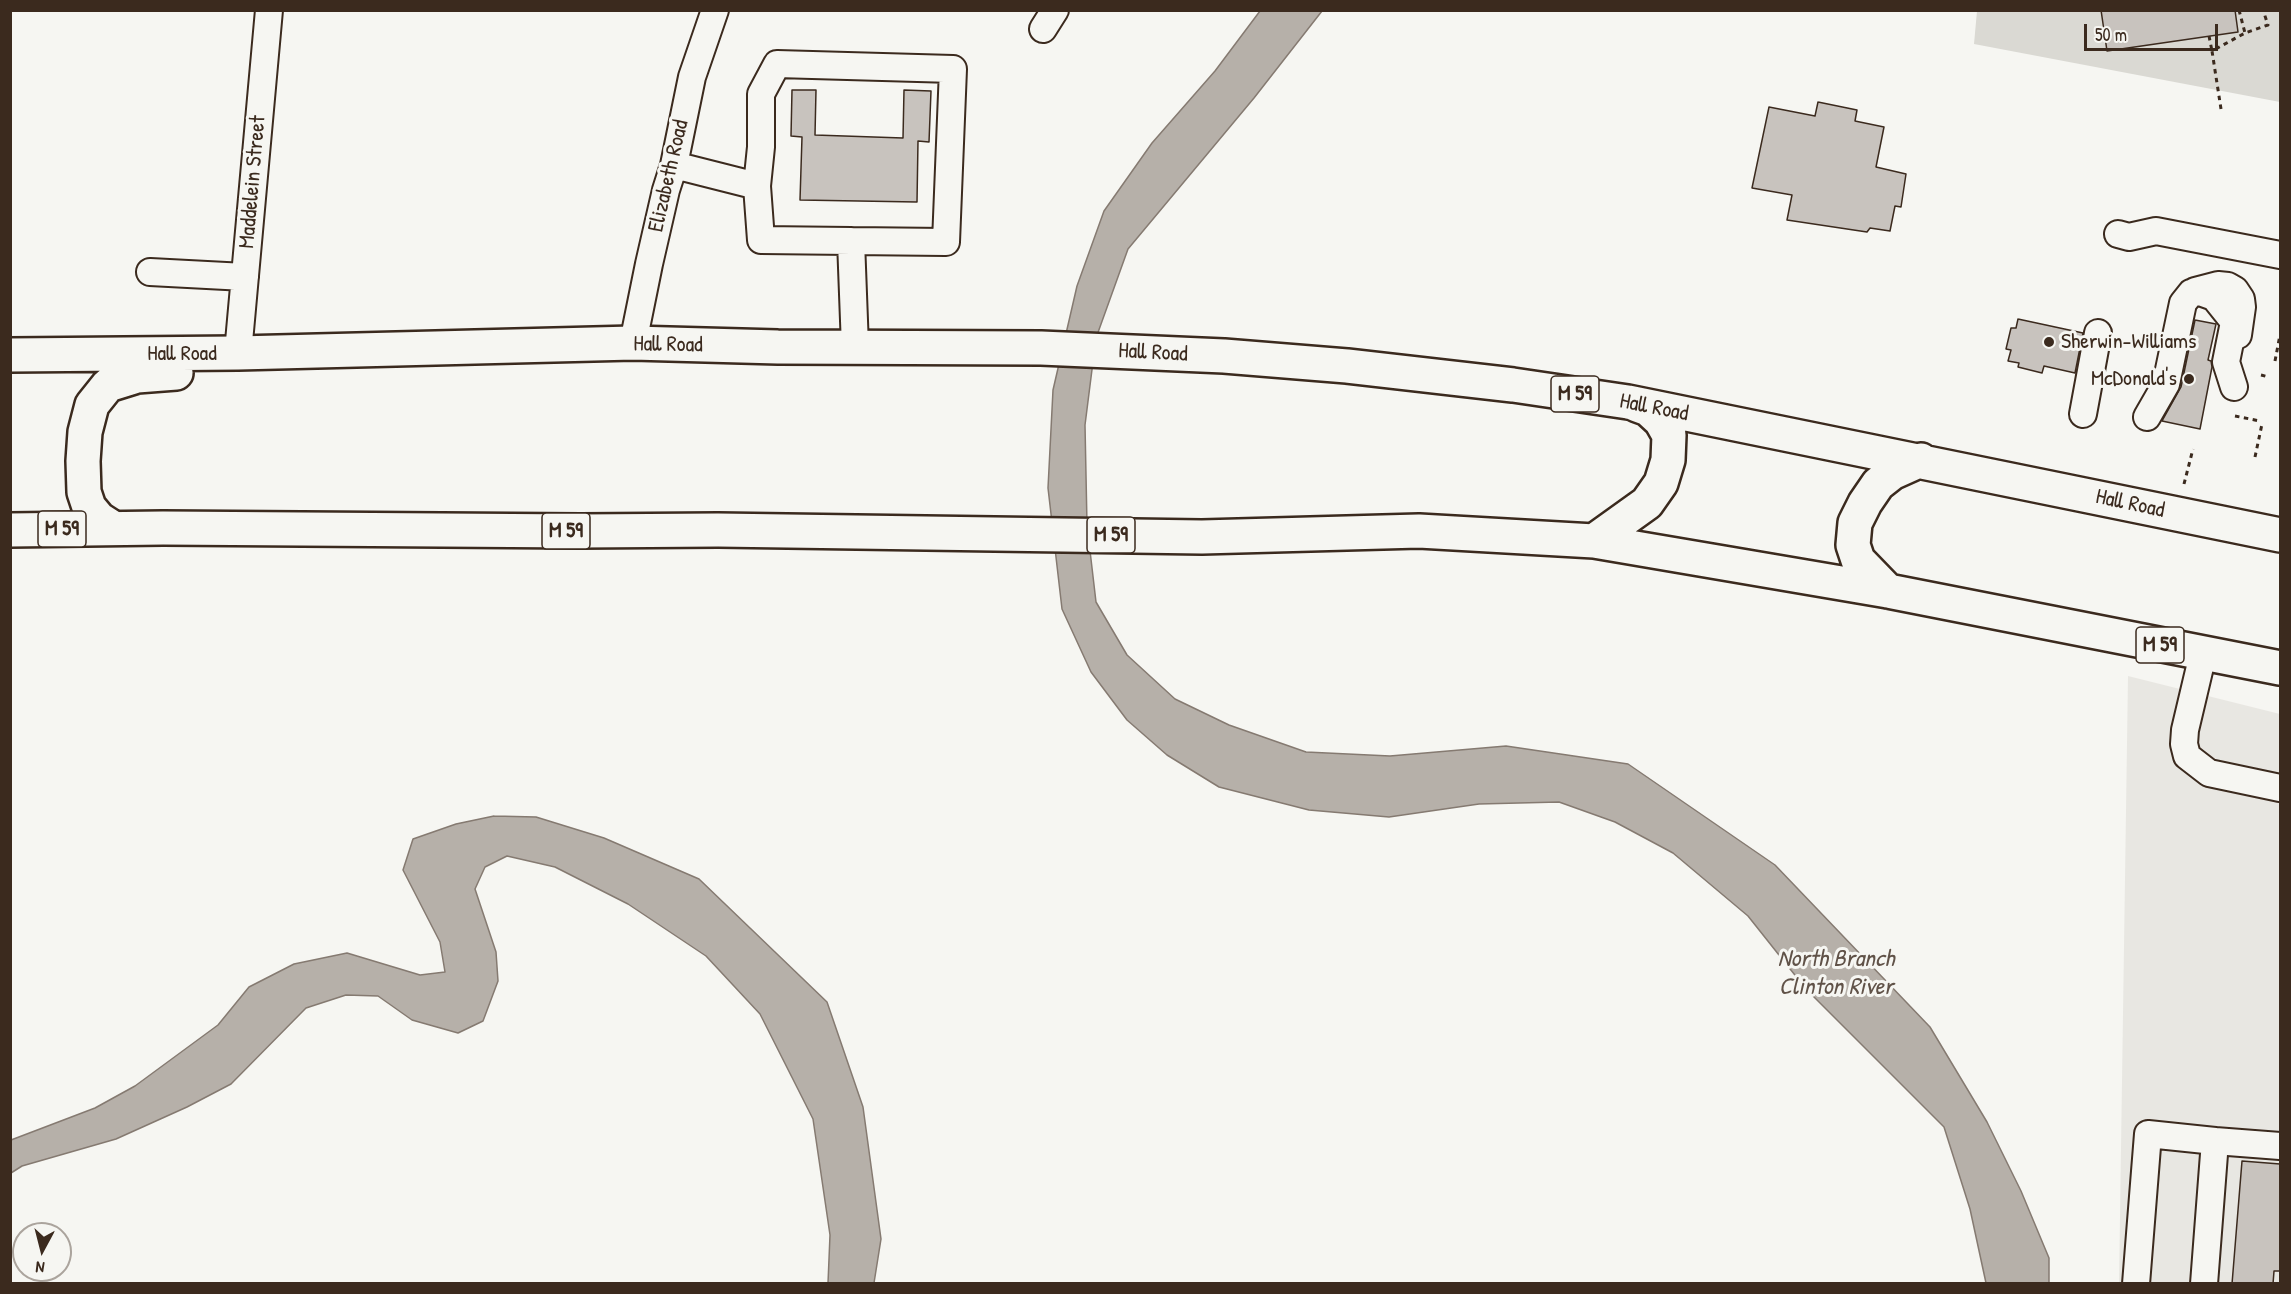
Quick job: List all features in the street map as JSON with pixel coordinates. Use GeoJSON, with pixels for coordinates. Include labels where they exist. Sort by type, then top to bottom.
{"type":"FeatureCollection","features":[{"type":"Feature","properties":{"kind":"highway","name":"Hall Road"},"geometry":{"type":"LineString","coordinates":[[10,355],[238,353],[633,343],[1041,348],[1224,356],[1347,366],[1513,385],[1628,402],[2280,535]]}},
{"type":"Feature","properties":{"kind":"highway"},"geometry":{"type":"LineString","coordinates":[[113,528],[99,519],[89,507],[84,492],[82,461],[85,432],[92,405],[108,385],[156,373],[448,369],[487,366],[544,346]]}},
{"type":"Feature","properties":{"kind":"highway"},"geometry":{"type":"LineString","coordinates":[[1594,541],[1647,502],[1661,483],[1668,460],[1669,435],[1661,421],[1648,409],[1628,402]]}},
{"type":"Feature","properties":{"kind":"highway"},"geometry":{"type":"LineString","coordinates":[[1888,591],[1858,560],[1853,545],[1855,523],[1865,502],[1878,484],[1892,472],[1921,460]]}},
{"type":"Feature","properties":{"kind":"highway","name":"M 59"},"geometry":{"type":"LineString","coordinates":[[10,530],[113,528],[718,530],[1202,537],[1419,531],[1594,541],[1888,591],[2280,668]]}},
{"type":"Feature","properties":{"kind":"street","name":"Maddelein Street"},"geometry":{"type":"LineString","coordinates":[[238,353],[269,10]]}},
{"type":"Feature","properties":{"kind":"street","name":"Elizabeth Road"},"geometry":{"type":"LineString","coordinates":[[633,343],[692,77],[715,10]]}},
{"type":"Feature","properties":{"kind":"street"},"geometry":{"type":"LineString","coordinates":[[777,64],[953,69],[946,243],[851,241],[761,240],[757,186],[761,147],[761,94],[777,64]]}},
{"type":"Feature","properties":{"kind":"street"},"geometry":{"type":"LineString","coordinates":[[674,165],[757,186]]}},
{"type":"Feature","properties":{"kind":"street"},"geometry":{"type":"LineString","coordinates":[[2280,244],[2157,223],[2124,232],[2129,237],[2156,231],[2280,255]]}},
{"type":"Feature","properties":{"kind":"street"},"geometry":{"type":"LineString","coordinates":[[851,241],[855,347]]}},
{"type":"Feature","properties":{"kind":"street"},"geometry":{"type":"LineString","coordinates":[[150,272],[245,277]]}},
{"type":"Feature","properties":{"kind":"street"},"geometry":{"type":"LineString","coordinates":[[2147,417],[2166,384],[2183,303],[2191,293],[2200,292],[2214,297],[2234,322],[2230,374]]}},
{"type":"Feature","properties":{"kind":"street"},"geometry":{"type":"LineString","coordinates":[[2083,414],[2098,333]]}},
{"type":"Feature","properties":{"kind":"street"},"geometry":{"type":"LineString","coordinates":[[2203,654],[2185,730],[2184,744],[2187,756],[2209,773],[2280,788]]}},
{"type":"Feature","properties":{"kind":"street"},"geometry":{"type":"LineString","coordinates":[[2136,1284],[2148,1134],[2280,1146]]}},
{"type":"Feature","properties":{"kind":"street"},"geometry":{"type":"LineString","coordinates":[[2204,1284],[2215,1140]]}},
{"type":"Feature","properties":{"kind":"path"},"geometry":{"type":"LineString","coordinates":[[2239,10],[2245,33]]}},
{"type":"Feature","properties":{"kind":"path"},"geometry":{"type":"LineString","coordinates":[[2212,51],[2245,33],[2268,25],[2263,10]]}},
{"type":"Feature","properties":{"kind":"path"},"geometry":{"type":"LineString","coordinates":[[2209,36],[2221,109]]}},
{"type":"Feature","properties":{"kind":"path"},"geometry":{"type":"LineString","coordinates":[[2275,361],[2280,335]]}},
{"type":"Feature","properties":{"kind":"path"},"geometry":{"type":"LineString","coordinates":[[2261,375],[2269,377]]}},
{"type":"Feature","properties":{"kind":"path"},"geometry":{"type":"LineString","coordinates":[[2235,416],[2261,423],[2255,457]]}},
{"type":"Feature","properties":{"kind":"path"},"geometry":{"type":"LineString","coordinates":[[2184,484],[2193,449]]}},
{"type":"Feature","properties":{"kind":"shaded area"},"geometry":{"type":"Polygon","coordinates":[[[1977,11],[2280,11],[2280,102],[1974,44],[1977,11]]]}},
{"type":"Feature","properties":{"kind":"shaded area"},"geometry":{"type":"Polygon","coordinates":[[[2128,676],[2280,714],[2280,1283],[2119,1284],[2128,676]]]}},
{"type":"Feature","properties":{"kind":"water","name":"North Branch Clinton River"},"geometry":{"type":"Polygon","coordinates":[[[1260,11],[1322,11],[1254,98],[1128,249],[1096,338],[1085,425],[1087,525],[1096,602],[1127,655],[1175,699],[1229,725],[1306,752],[1390,756],[1506,746],[1628,764],[1775,865],[1930,1027],[1987,1122],[2021,1191],[2049,1258],[2049,1283],[1986,1283],[1970,1209],[1944,1127],[1806,989],[1748,916],[1673,853],[1615,822],[1559,802],[1479,804],[1389,817],[1309,810],[1219,787],[1167,755],[1127,720],[1091,672],[1062,609],[1048,488],[1053,390],[1077,286],[1104,211],[1152,143],[1215,71],[1260,11]]]}},
{"type":"Feature","properties":{"kind":"water"},"geometry":{"type":"Polygon","coordinates":[[[494,816],[536,817],[604,838],[699,879],[827,1002],[863,1107],[881,1239],[874,1283],[828,1283],[830,1235],[813,1119],[760,1014],[706,956],[628,904],[555,867],[507,856],[485,867],[475,889],[496,952],[498,981],[483,1021],[458,1033],[412,1020],[378,996],[346,995],[306,1008],[231,1084],[116,1139],[22,1166],[11,1173],[11,1140],[95,1108],[135,1086],[218,1025],[249,987],[294,964],[347,953],[420,975],[445,972],[440,942],[403,870],[413,839],[456,824],[494,816]]]}},
{"type":"Feature","properties":{"kind":"building"},"geometry":{"type":"Polygon","coordinates":[[[2101,10],[2235,10],[2238,32],[2107,51],[2101,10]]]}},
{"type":"Feature","properties":{"kind":"building"},"geometry":{"type":"Polygon","coordinates":[[[792,90],[816,90],[815,135],[903,138],[904,90],[931,91],[929,142],[918,141],[917,202],[800,200],[802,137],[791,136],[792,90]]]}},
{"type":"Feature","properties":{"kind":"building"},"geometry":{"type":"Polygon","coordinates":[[[1818,102],[1857,110],[1855,121],[1884,127],[1876,167],[1906,174],[1901,207],[1895,206],[1890,231],[1870,228],[1867,232],[1787,220],[1792,195],[1752,188],[1769,107],[1815,116],[1818,102]]]}},
{"type":"Feature","properties":{"kind":"building","name":"Sherwin-Williams"},"geometry":{"type":"Polygon","coordinates":[[[2018,319],[2083,333],[2075,373],[2044,366],[2042,373],[2018,367],[2019,363],[2008,361],[2011,350],[2006,349],[2011,328],[2016,328],[2018,319]]]}},
{"type":"Feature","properties":{"kind":"building","name":"McDonald's"},"geometry":{"type":"Polygon","coordinates":[[[2195,320],[2216,324],[2208,360],[2211,361],[2212,367],[2200,429],[2162,421],[2181,387],[2195,320]]]}},
{"type":"Feature","properties":{"kind":"building"},"geometry":{"type":"Polygon","coordinates":[[[2242,1161],[2280,1164],[2280,1271],[2274,1271],[2273,1284],[2232,1284],[2242,1161]]]}},
{"type":"Feature","properties":{"kind":"place","name":"Sherwin-Williams"},"geometry":{"type":"Point","coordinates":[2049,342]}},
{"type":"Feature","properties":{"kind":"place","name":"McDonald's"},"geometry":{"type":"Point","coordinates":[2189,379]}}]}
